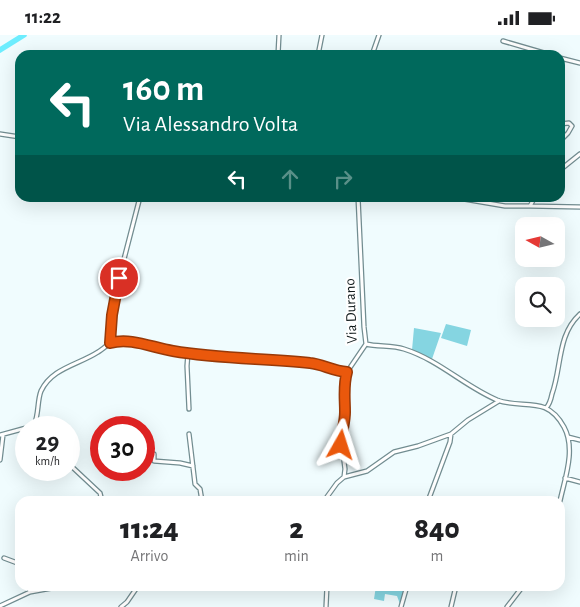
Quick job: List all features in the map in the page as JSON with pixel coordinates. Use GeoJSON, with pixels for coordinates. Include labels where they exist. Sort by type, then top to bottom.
{"type":"FeatureCollection","features":[{"type":"Feature","properties":{"kind":"street"},"geometry":{"type":"LineString","coordinates":[[278,50],[279,35]]}},
{"type":"Feature","properties":{"kind":"street"},"geometry":{"type":"LineString","coordinates":[[319,50],[322,35]]}},
{"type":"Feature","properties":{"kind":"street"},"geometry":{"type":"LineString","coordinates":[[374,50],[379,35]]}},
{"type":"Feature","properties":{"kind":"street"},"geometry":{"type":"LineString","coordinates":[[503,41],[534,50]]}},
{"type":"Feature","properties":{"kind":"street"},"geometry":{"type":"LineString","coordinates":[[565,58],[580,63]]}},
{"type":"Feature","properties":{"kind":"street"},"geometry":{"type":"LineString","coordinates":[[565,123],[569,123],[572,126],[572,129],[565,136]]}},
{"type":"Feature","properties":{"kind":"street"},"geometry":{"type":"LineString","coordinates":[[0,134],[15,136]]}},
{"type":"Feature","properties":{"kind":"street"},"geometry":{"type":"LineString","coordinates":[[565,166],[580,153]]}},
{"type":"Feature","properties":{"kind":"street"},"geometry":{"type":"LineString","coordinates":[[110,343],[115,294],[139,202]]}},
{"type":"Feature","properties":{"kind":"street","name":"Via Durano"},"geometry":{"type":"LineString","coordinates":[[344,477],[345,469],[341,438],[345,413],[344,388],[347,372],[366,345],[358,202]]}},
{"type":"Feature","properties":{"kind":"street"},"geometry":{"type":"LineString","coordinates":[[481,202],[505,206],[580,207]]}},
{"type":"Feature","properties":{"kind":"street"},"geometry":{"type":"LineString","coordinates":[[530,206],[532,202]]}},
{"type":"Feature","properties":{"kind":"street"},"geometry":{"type":"LineString","coordinates":[[546,408],[554,388],[564,337],[568,327],[580,314]]}},
{"type":"Feature","properties":{"kind":"street"},"geometry":{"type":"LineString","coordinates":[[37,416],[40,393],[49,379],[65,367],[98,352],[110,343],[128,340],[174,351],[246,359],[313,363],[335,371],[347,372]]}},
{"type":"Feature","properties":{"kind":"street"},"geometry":{"type":"LineString","coordinates":[[366,345],[396,347],[409,351],[438,364],[474,389],[500,401],[529,403],[546,408],[558,418],[565,429],[567,437],[569,451],[561,496]]}},
{"type":"Feature","properties":{"kind":"street"},"geometry":{"type":"LineString","coordinates":[[188,353],[189,409]]}},
{"type":"Feature","properties":{"kind":"street"},"geometry":{"type":"LineString","coordinates":[[327,496],[336,483],[344,477],[367,471],[394,452],[451,434],[468,420],[500,401]]}},
{"type":"Feature","properties":{"kind":"street"},"geometry":{"type":"LineString","coordinates":[[0,461],[2,435],[15,431]]}},
{"type":"Feature","properties":{"kind":"street"},"geometry":{"type":"LineString","coordinates":[[189,434],[195,484],[200,489],[201,496]]}},
{"type":"Feature","properties":{"kind":"street"},"geometry":{"type":"LineString","coordinates":[[430,496],[450,442],[451,434]]}},
{"type":"Feature","properties":{"kind":"street"},"geometry":{"type":"LineString","coordinates":[[567,437],[580,441]]}},
{"type":"Feature","properties":{"kind":"street"},"geometry":{"type":"LineString","coordinates":[[155,461],[193,466]]}},
{"type":"Feature","properties":{"kind":"street"},"geometry":{"type":"LineString","coordinates":[[80,474],[100,493],[101,496]]}},
{"type":"Feature","properties":{"kind":"street"},"geometry":{"type":"LineString","coordinates":[[565,478],[580,482]]}},
{"type":"Feature","properties":{"kind":"street"},"geometry":{"type":"LineString","coordinates":[[4,558],[15,562]]}},
{"type":"Feature","properties":{"kind":"street"},"geometry":{"type":"LineString","coordinates":[[0,606],[36,591]]}},
{"type":"Feature","properties":{"kind":"street"},"geometry":{"type":"LineString","coordinates":[[121,607],[135,591]]}},
{"type":"Feature","properties":{"kind":"street"},"geometry":{"type":"LineString","coordinates":[[326,607],[327,591]]}},
{"type":"Feature","properties":{"kind":"street"},"geometry":{"type":"LineString","coordinates":[[401,607],[406,591]]}},
{"type":"Feature","properties":{"kind":"street"},"geometry":{"type":"LineString","coordinates":[[451,607],[455,591]]}},
{"type":"Feature","properties":{"kind":"street"},"geometry":{"type":"LineString","coordinates":[[507,607],[519,591]]}},
{"type":"Feature","properties":{"kind":"shaded area"},"geometry":{"type":"Polygon","coordinates":[[[446,324],[471,330],[467,346],[441,338],[446,324]]]}},
{"type":"Feature","properties":{"kind":"shaded area"},"geometry":{"type":"Polygon","coordinates":[[[414,328],[441,333],[432,359],[412,350],[414,328]]]}},
{"type":"Feature","properties":{"kind":"shaded area"},"geometry":{"type":"Polygon","coordinates":[[[375,591],[404,591],[400,604],[397,596],[385,594],[384,601],[374,599],[375,591]]]}},
{"type":"Feature","properties":{"kind":"waterway"},"geometry":{"type":"LineString","coordinates":[[0,50],[24,35]]}},
{"type":"Feature","properties":{"kind":"route"},"geometry":{"type":"LineString","coordinates":[[119,278],[112,315],[110,343],[128,340],[174,351],[246,359],[313,363],[335,371],[347,372],[344,382],[343,399],[345,413],[341,445]]}}]}
